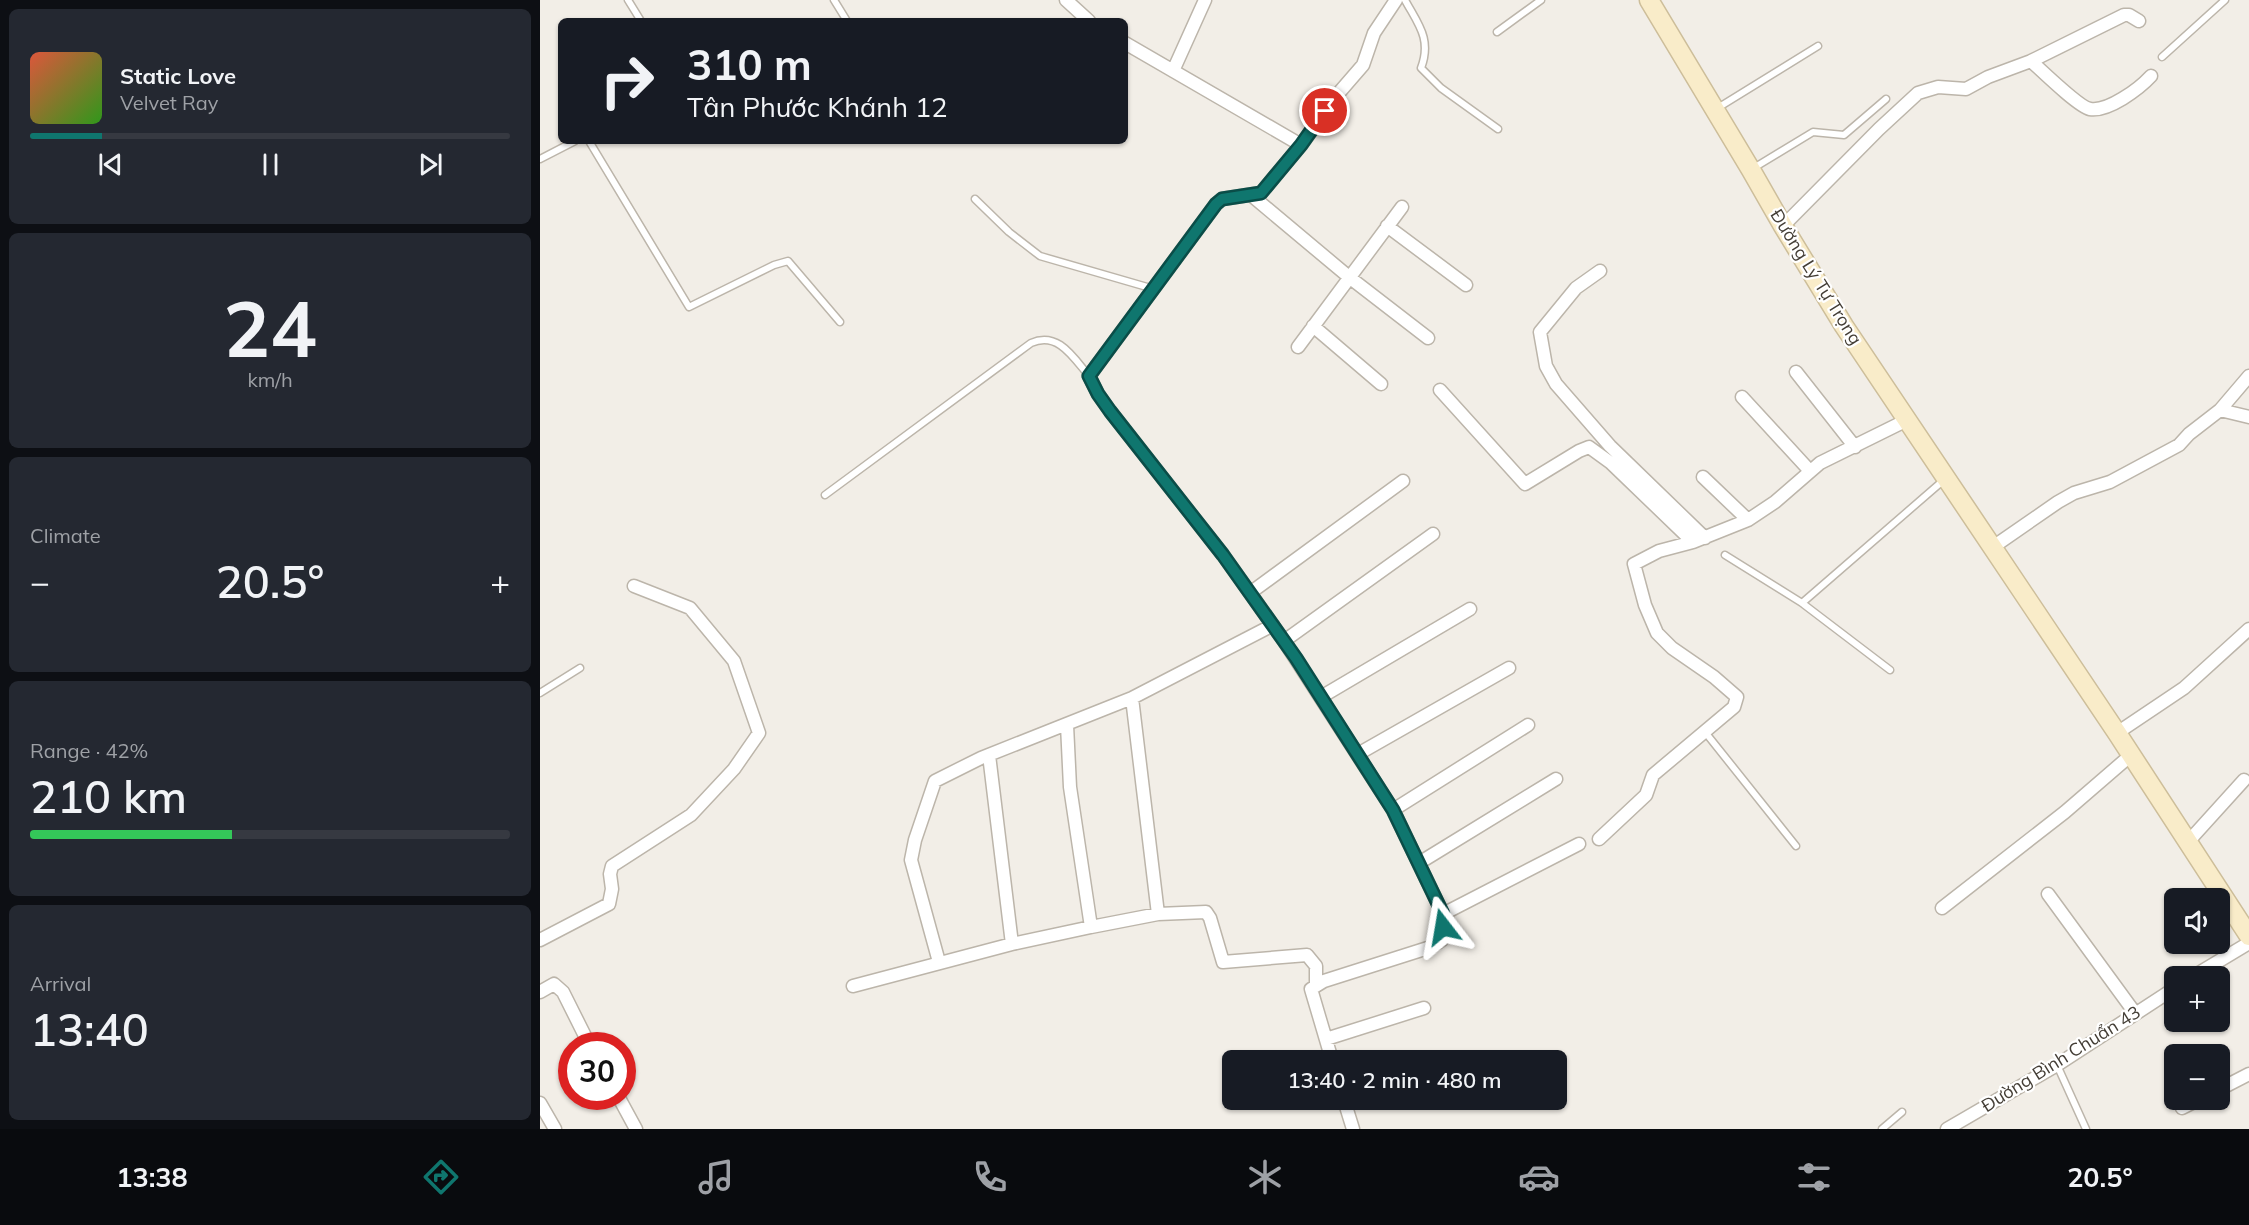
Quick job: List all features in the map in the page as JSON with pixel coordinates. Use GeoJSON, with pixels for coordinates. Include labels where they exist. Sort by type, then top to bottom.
{"type":"FeatureCollection","features":[{"type":"Feature","properties":{"kind":"main road","name":"Đường Lý Tự Trọng"},"geometry":{"type":"LineString","coordinates":[[1649,0],[1716,110],[1782,226],[1844,326],[2117,733],[2249,936]]}},
{"type":"Feature","properties":{"kind":"street"},"geometry":{"type":"LineString","coordinates":[[1066,0],[1086,18]]}},
{"type":"Feature","properties":{"kind":"street"},"geometry":{"type":"LineString","coordinates":[[1173,71],[1205,0]]}},
{"type":"Feature","properties":{"kind":"street"},"geometry":{"type":"LineString","coordinates":[[1329,1050],[1311,989],[1323,981],[1431,947],[1442,940],[1443,914],[1393,810],[1321,697],[1223,555],[1110,411],[1089,376],[1216,204],[1222,199],[1261,193],[1301,145],[1337,94],[1363,65],[1374,33],[1396,0]]}},
{"type":"Feature","properties":{"kind":"street"},"geometry":{"type":"LineString","coordinates":[[1782,226],[1918,93],[1938,87],[1966,90],[1988,77],[2031,61],[2124,15],[2129,15],[2139,21]]}},
{"type":"Feature","properties":{"kind":"street"},"geometry":{"type":"LineString","coordinates":[[1128,45],[1301,145]]}},
{"type":"Feature","properties":{"kind":"street"},"geometry":{"type":"LineString","coordinates":[[2031,61],[2088,109],[2102,109],[2141,87],[2151,76]]}},
{"type":"Feature","properties":{"kind":"street"},"geometry":{"type":"LineString","coordinates":[[1251,195],[1349,277],[1428,338]]}},
{"type":"Feature","properties":{"kind":"street"},"geometry":{"type":"LineString","coordinates":[[1298,347],[1402,207]]}},
{"type":"Feature","properties":{"kind":"street"},"geometry":{"type":"LineString","coordinates":[[1387,226],[1466,285]]}},
{"type":"Feature","properties":{"kind":"street"},"geometry":{"type":"LineString","coordinates":[[1600,271],[1576,288],[1540,332],[1546,366],[1556,384],[1610,446],[1699,540]]}},
{"type":"Feature","properties":{"kind":"street"},"geometry":{"type":"LineString","coordinates":[[1313,326],[1381,384]]}},
{"type":"Feature","properties":{"kind":"street"},"geometry":{"type":"LineString","coordinates":[[1796,372],[1855,447]]}},
{"type":"Feature","properties":{"kind":"street"},"geometry":{"type":"LineString","coordinates":[[1993,547],[2058,502],[2110,482],[2179,445],[2189,434],[2220,410],[2249,376]]}},
{"type":"Feature","properties":{"kind":"street"},"geometry":{"type":"LineString","coordinates":[[1440,390],[1525,484],[1589,447],[1611,463],[1699,540]]}},
{"type":"Feature","properties":{"kind":"street"},"geometry":{"type":"LineString","coordinates":[[1742,397],[1810,471]]}},
{"type":"Feature","properties":{"kind":"street"},"geometry":{"type":"LineString","coordinates":[[2220,410],[2249,417]]}},
{"type":"Feature","properties":{"kind":"street"},"geometry":{"type":"LineString","coordinates":[[1599,839],[1646,795],[1653,775],[1734,707],[1737,697],[1714,677],[1672,648],[1657,633],[1644,605],[1634,564],[1659,551],[1699,540],[1748,520],[1775,502],[1820,463],[1908,420]]}},
{"type":"Feature","properties":{"kind":"street"},"geometry":{"type":"LineString","coordinates":[[1703,477],[1748,520]]}},
{"type":"Feature","properties":{"kind":"street"},"geometry":{"type":"LineString","coordinates":[[1250,593],[1403,481]]}},
{"type":"Feature","properties":{"kind":"street"},"geometry":{"type":"LineString","coordinates":[[1284,641],[1433,534]]}},
{"type":"Feature","properties":{"kind":"street"},"geometry":{"type":"LineString","coordinates":[[540,940],[609,904],[612,889],[610,874],[612,866],[691,815],[734,769],[759,733],[734,661],[690,608],[634,586]]}},
{"type":"Feature","properties":{"kind":"street"},"geometry":{"type":"LineString","coordinates":[[1321,697],[1470,609]]}},
{"type":"Feature","properties":{"kind":"street"},"geometry":{"type":"LineString","coordinates":[[939,962],[911,860],[915,840],[935,781],[989,755],[1132,698],[1273,625]]}},
{"type":"Feature","properties":{"kind":"street"},"geometry":{"type":"LineString","coordinates":[[2117,733],[2184,688],[2249,628]]}},
{"type":"Feature","properties":{"kind":"street"},"geometry":{"type":"LineString","coordinates":[[1358,754],[1509,668]]}},
{"type":"Feature","properties":{"kind":"street"},"geometry":{"type":"LineString","coordinates":[[1132,698],[1158,914]]}},
{"type":"Feature","properties":{"kind":"street"},"geometry":{"type":"LineString","coordinates":[[1067,725],[1070,788],[1091,927]]}},
{"type":"Feature","properties":{"kind":"street"},"geometry":{"type":"LineString","coordinates":[[1393,810],[1528,725]]}},
{"type":"Feature","properties":{"kind":"street"},"geometry":{"type":"LineString","coordinates":[[989,755],[1012,944]]}},
{"type":"Feature","properties":{"kind":"street"},"geometry":{"type":"LineString","coordinates":[[1942,908],[2065,812],[2131,755]]}},
{"type":"Feature","properties":{"kind":"street"},"geometry":{"type":"LineString","coordinates":[[1419,863],[1556,779]]}},
{"type":"Feature","properties":{"kind":"street"},"geometry":{"type":"LineString","coordinates":[[2187,843],[2244,780]]}},
{"type":"Feature","properties":{"kind":"street"},"geometry":{"type":"LineString","coordinates":[[1443,914],[1579,844]]}},
{"type":"Feature","properties":{"kind":"street"},"geometry":{"type":"LineString","coordinates":[[2048,894],[2135,1013]]}},
{"type":"Feature","properties":{"kind":"street"},"geometry":{"type":"LineString","coordinates":[[854,986],[939,962],[1091,927],[1158,914],[1206,912],[1210,918],[1223,962],[1307,955],[1316,966],[1316,986]]}},
{"type":"Feature","properties":{"kind":"street"},"geometry":{"type":"LineString","coordinates":[[2211,966],[2249,943]]}},
{"type":"Feature","properties":{"kind":"street"},"geometry":{"type":"LineString","coordinates":[[540,992],[554,984],[562,992],[583,1032]]}},
{"type":"Feature","properties":{"kind":"street","name":"Đường Bình Chuẩn 43"},"geometry":{"type":"LineString","coordinates":[[1947,1129],[2057,1065],[2164,995]]}},
{"type":"Feature","properties":{"kind":"street"},"geometry":{"type":"LineString","coordinates":[[1326,1039],[1424,1008]]}},
{"type":"Feature","properties":{"kind":"street"},"geometry":{"type":"LineString","coordinates":[[2230,1084],[2249,1074]]}},
{"type":"Feature","properties":{"kind":"street"},"geometry":{"type":"LineString","coordinates":[[540,1103],[555,1129]]}},
{"type":"Feature","properties":{"kind":"street"},"geometry":{"type":"LineString","coordinates":[[626,1110],[636,1129]]}},
{"type":"Feature","properties":{"kind":"street"},"geometry":{"type":"LineString","coordinates":[[1349,1110],[1353,1129]]}},
{"type":"Feature","properties":{"kind":"lane"},"geometry":{"type":"LineString","coordinates":[[628,0],[639,18]]}},
{"type":"Feature","properties":{"kind":"lane"},"geometry":{"type":"LineString","coordinates":[[834,0],[845,18]]}},
{"type":"Feature","properties":{"kind":"lane"},"geometry":{"type":"LineString","coordinates":[[1405,0],[1425,36],[1425,57],[1421,68],[1441,88],[1498,129]]}},
{"type":"Feature","properties":{"kind":"lane"},"geometry":{"type":"LineString","coordinates":[[1497,32],[1541,0]]}},
{"type":"Feature","properties":{"kind":"lane"},"geometry":{"type":"LineString","coordinates":[[2162,57],[2225,0]]}},
{"type":"Feature","properties":{"kind":"lane"},"geometry":{"type":"LineString","coordinates":[[1716,110],[1818,46]]}},
{"type":"Feature","properties":{"kind":"lane"},"geometry":{"type":"LineString","coordinates":[[1751,170],[1813,132],[1844,135],[1886,99]]}},
{"type":"Feature","properties":{"kind":"lane"},"geometry":{"type":"LineString","coordinates":[[540,159],[569,144]]}},
{"type":"Feature","properties":{"kind":"lane"},"geometry":{"type":"LineString","coordinates":[[592,144],[689,307],[774,265],[788,261],[840,322]]}},
{"type":"Feature","properties":{"kind":"lane"},"geometry":{"type":"LineString","coordinates":[[975,199],[1009,232],[1040,256],[1154,289]]}},
{"type":"Feature","properties":{"kind":"lane"},"geometry":{"type":"LineString","coordinates":[[825,495],[1031,343],[1042,338],[1053,339],[1089,376]]}},
{"type":"Feature","properties":{"kind":"lane"},"geometry":{"type":"LineString","coordinates":[[1802,603],[1945,478]]}},
{"type":"Feature","properties":{"kind":"lane"},"geometry":{"type":"LineString","coordinates":[[1725,555],[1802,603],[1890,670]]}},
{"type":"Feature","properties":{"kind":"lane"},"geometry":{"type":"LineString","coordinates":[[540,693],[580,668]]}},
{"type":"Feature","properties":{"kind":"lane"},"geometry":{"type":"LineString","coordinates":[[1705,732],[1796,846]]}},
{"type":"Feature","properties":{"kind":"lane"},"geometry":{"type":"LineString","coordinates":[[2057,1065],[2086,1129]]}},
{"type":"Feature","properties":{"kind":"lane"},"geometry":{"type":"LineString","coordinates":[[1882,1129],[1902,1112]]}},
{"type":"Feature","properties":{"kind":"route"},"geometry":{"type":"LineString","coordinates":[[1325,111],[1301,145],[1261,193],[1222,199],[1216,204],[1089,376],[1110,411],[1223,555],[1296,658],[1393,810],[1443,914],[1443,927]]}}]}
